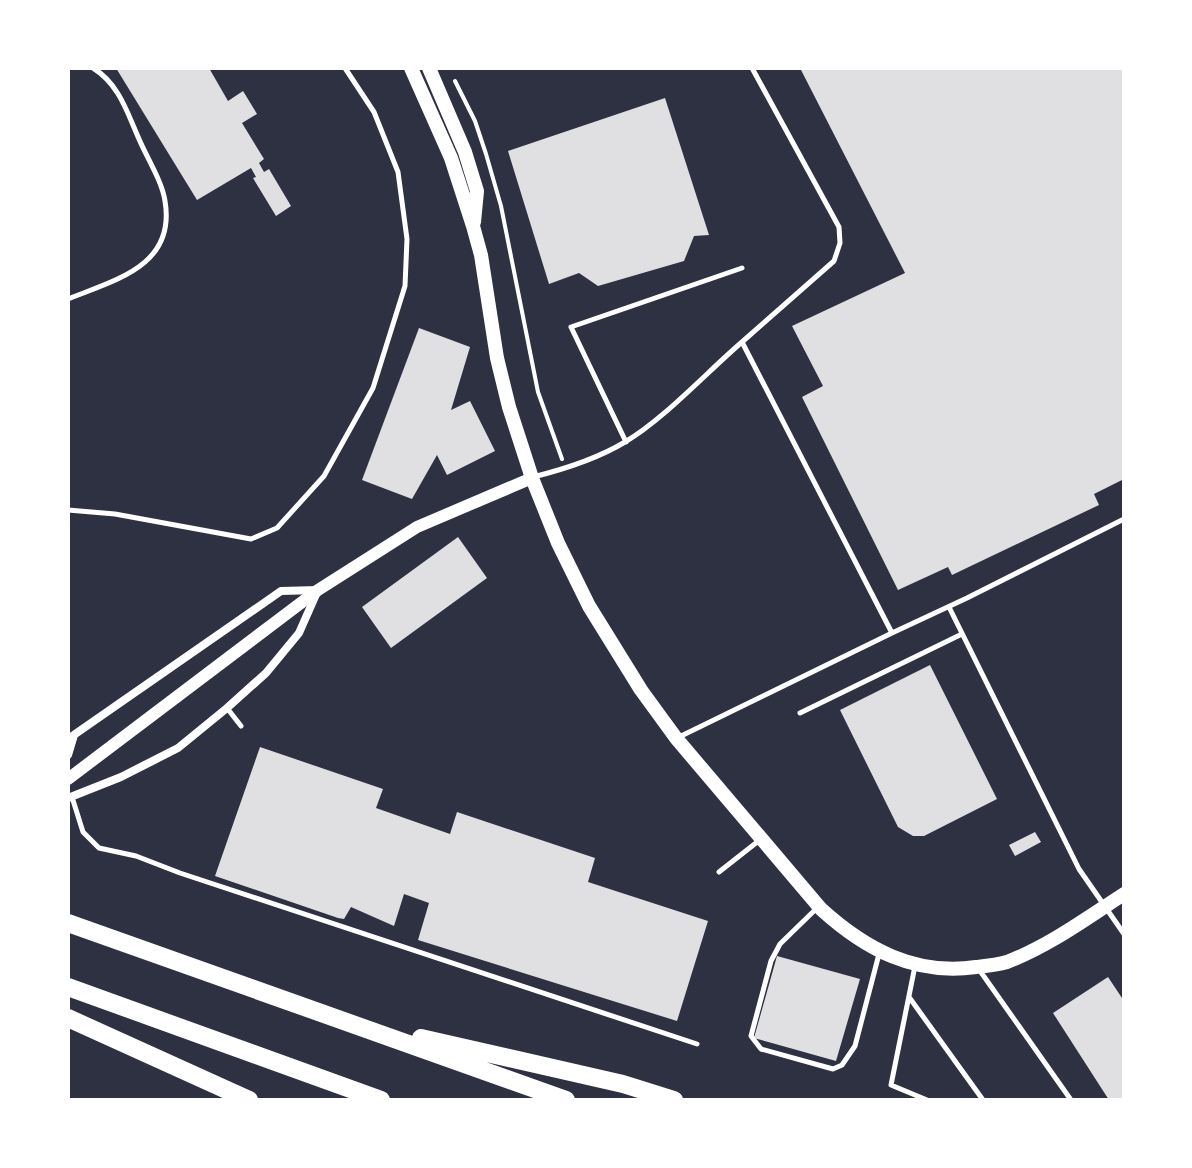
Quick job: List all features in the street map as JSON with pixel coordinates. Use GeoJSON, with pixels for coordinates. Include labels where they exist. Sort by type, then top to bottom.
{"type":"FeatureCollection","features":[{"type":"Feature","properties":{"kind":"highway"},"geometry":{"type":"LineString","coordinates":[[68,923],[566,1100]]}},
{"type":"Feature","properties":{"kind":"highway"},"geometry":{"type":"LineString","coordinates":[[68,987],[381,1100]]}},
{"type":"Feature","properties":{"kind":"highway"},"geometry":{"type":"LineString","coordinates":[[68,1018],[249,1100]]}},
{"type":"Feature","properties":{"kind":"highway"},"geometry":{"type":"LineString","coordinates":[[340,1019],[623,1084],[674,1100]]}},
{"type":"Feature","properties":{"kind":"main road"},"geometry":{"type":"LineString","coordinates":[[411,68],[451,158],[473,226],[509,407],[532,478],[558,543],[589,606],[641,690],[676,738],[818,906],[847,933],[879,953],[915,965],[958,970],[1004,963],[1044,945],[1124,894]]}},
{"type":"Feature","properties":{"kind":"main road"},"geometry":{"type":"LineString","coordinates":[[429,68],[465,152],[477,191],[473,226]]}},
{"type":"Feature","properties":{"kind":"street"},"geometry":{"type":"LineString","coordinates":[[318,590],[299,633],[266,673],[227,708],[178,748],[70,798],[68,779],[318,590],[417,527],[532,478]]}},
{"type":"Feature","properties":{"kind":"street"},"geometry":{"type":"LineString","coordinates":[[68,755],[71,737],[281,591],[318,590]]}},
{"type":"Feature","properties":{"kind":"lane"},"geometry":{"type":"LineString","coordinates":[[68,299],[139,270],[166,230],[165,199],[119,92],[93,68]]}},
{"type":"Feature","properties":{"kind":"lane"},"geometry":{"type":"LineString","coordinates":[[68,510],[115,514],[251,539],[277,528],[324,476],[373,388],[405,286],[407,239],[398,172],[374,112],[345,68]]}},
{"type":"Feature","properties":{"kind":"lane"},"geometry":{"type":"LineString","coordinates":[[532,478],[566,469],[626,442],[834,261],[840,243],[839,227],[752,68]]}},
{"type":"Feature","properties":{"kind":"lane"},"geometry":{"type":"LineString","coordinates":[[626,442],[571,327],[742,268]]}},
{"type":"Feature","properties":{"kind":"lane"},"geometry":{"type":"LineString","coordinates":[[742,342],[892,633]]}},
{"type":"Feature","properties":{"kind":"lane"},"geometry":{"type":"LineString","coordinates":[[676,738],[1124,519]]}},
{"type":"Feature","properties":{"kind":"lane"},"geometry":{"type":"LineString","coordinates":[[949,607],[1079,869],[1124,934]]}},
{"type":"Feature","properties":{"kind":"lane"},"geometry":{"type":"LineString","coordinates":[[800,713],[962,634]]}},
{"type":"Feature","properties":{"kind":"lane"},"geometry":{"type":"LineString","coordinates":[[227,708],[241,726]]}},
{"type":"Feature","properties":{"kind":"lane"},"geometry":{"type":"LineString","coordinates":[[70,798],[83,832],[99,848],[136,856],[697,1044]]}},
{"type":"Feature","properties":{"kind":"lane"},"geometry":{"type":"LineString","coordinates":[[719,872],[762,839]]}},
{"type":"Feature","properties":{"kind":"lane"},"geometry":{"type":"LineString","coordinates":[[818,906],[780,944],[771,961],[751,1036],[761,1049],[833,1069],[842,1065],[855,1046],[879,953]]}},
{"type":"Feature","properties":{"kind":"lane"},"geometry":{"type":"LineString","coordinates":[[915,965],[891,1085],[927,1100]]}},
{"type":"Feature","properties":{"kind":"lane"},"geometry":{"type":"LineString","coordinates":[[978,967],[1071,1100]]}},
{"type":"Feature","properties":{"kind":"lane"},"geometry":{"type":"LineString","coordinates":[[909,997],[983,1100]]}},
{"type":"Feature","properties":{"kind":"path"},"geometry":{"type":"LineString","coordinates":[[449,68],[475,121],[486,154],[504,220],[538,392],[566,469]]}},
{"type":"Feature","properties":{"kind":"building"},"geometry":{"type":"Polygon","coordinates":[[[116,68],[209,68],[228,101],[243,91],[257,114],[242,123],[264,159],[259,163],[264,172],[269,169],[291,206],[276,216],[253,178],[256,177],[251,168],[197,200],[116,68]]]}},
{"type":"Feature","properties":{"kind":"building"},"geometry":{"type":"Polygon","coordinates":[[[800,68],[1124,68],[1124,479],[1094,494],[1099,505],[952,575],[948,567],[898,590],[802,397],[823,386],[792,326],[905,273],[800,68]]]}},
{"type":"Feature","properties":{"kind":"building"},"geometry":{"type":"Polygon","coordinates":[[[665,98],[709,235],[694,236],[684,261],[598,286],[579,273],[549,284],[508,151],[665,98]]]}},
{"type":"Feature","properties":{"kind":"building"},"geometry":{"type":"Polygon","coordinates":[[[419,328],[470,347],[451,410],[470,401],[495,451],[447,475],[437,455],[412,499],[362,480],[419,328]]]}},
{"type":"Feature","properties":{"kind":"building"},"geometry":{"type":"Polygon","coordinates":[[[458,537],[487,578],[391,648],[362,607],[458,537]]]}},
{"type":"Feature","properties":{"kind":"building"},"geometry":{"type":"Polygon","coordinates":[[[930,665],[997,799],[924,836],[913,836],[898,827],[840,710],[930,665]]]}},
{"type":"Feature","properties":{"kind":"building"},"geometry":{"type":"Polygon","coordinates":[[[260,747],[383,789],[376,808],[450,834],[457,812],[595,858],[588,882],[708,921],[677,1021],[418,940],[429,903],[404,894],[394,926],[351,907],[344,919],[338,918],[215,876],[260,747]]]}},
{"type":"Feature","properties":{"kind":"building"},"geometry":{"type":"Polygon","coordinates":[[[1035,832],[1041,842],[1015,856],[1009,845],[1035,832]]]}},
{"type":"Feature","properties":{"kind":"building"},"geometry":{"type":"Polygon","coordinates":[[[777,956],[860,979],[836,1061],[754,1038],[777,956]]]}},
{"type":"Feature","properties":{"kind":"building"},"geometry":{"type":"Polygon","coordinates":[[[1108,977],[1124,1001],[1124,1100],[1109,1100],[1053,1013],[1108,977]]]}}]}
